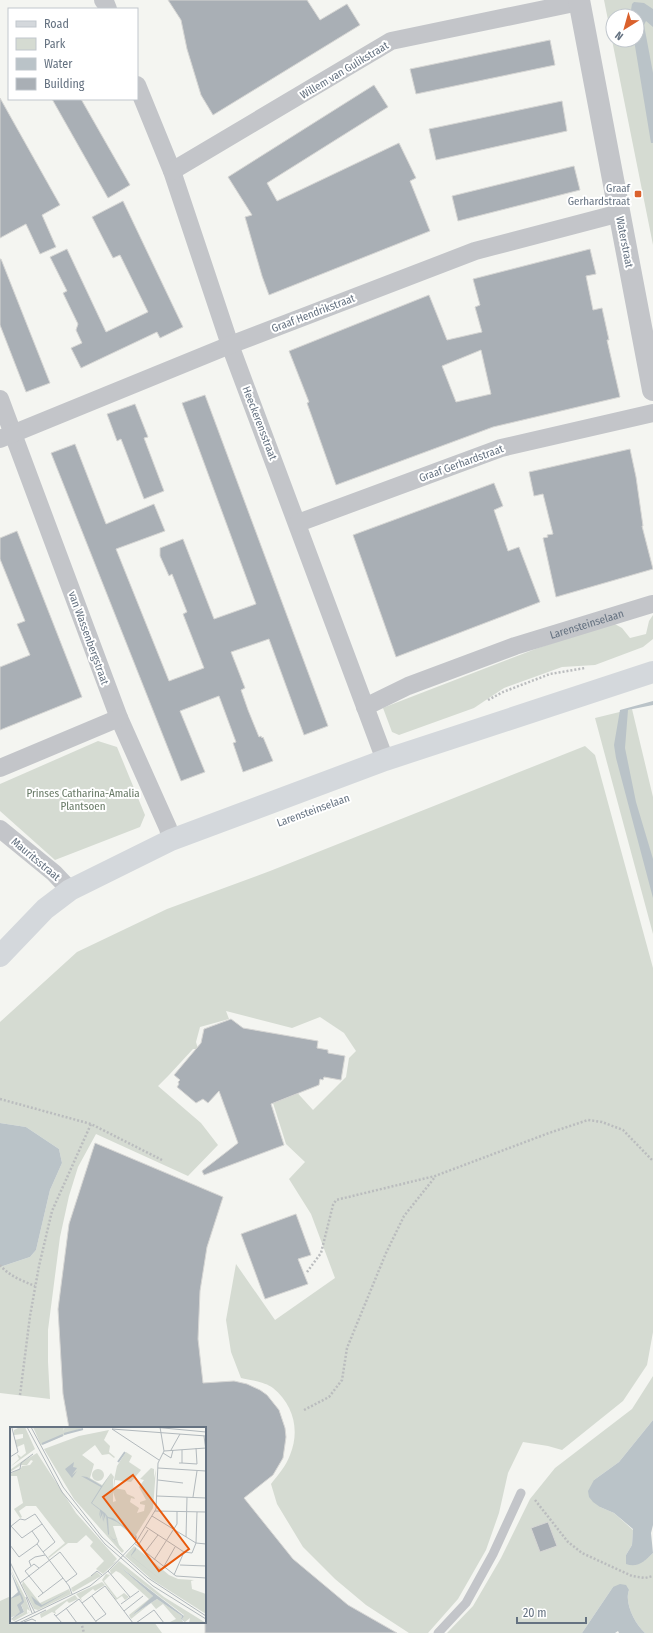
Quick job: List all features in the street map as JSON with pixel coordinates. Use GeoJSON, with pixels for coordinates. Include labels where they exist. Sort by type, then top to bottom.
{"type":"FeatureCollection","features":[{"type":"Feature","properties":{"kind":"main road","name":"Larensteinselaan"},"geometry":{"type":"LineString","coordinates":[[0,956],[45,910],[70,890],[171,840],[385,760],[653,672]]}},
{"type":"Feature","properties":{"kind":"street","name":"Willem van Gulikstraat"},"geometry":{"type":"LineString","coordinates":[[172,171],[391,41],[579,1]]}},
{"type":"Feature","properties":{"kind":"street","name":"Waterstraat"},"geometry":{"type":"LineString","coordinates":[[579,1],[653,390]]}},
{"type":"Feature","properties":{"kind":"street","name":"Heeckerensstraat"},"geometry":{"type":"LineString","coordinates":[[138,87],[172,171],[230,345],[385,760]]}},
{"type":"Feature","properties":{"kind":"street","name":"Graaf Hendrikstraat"},"geometry":{"type":"LineString","coordinates":[[7,436],[230,345],[475,250],[620,213]]}},
{"type":"Feature","properties":{"kind":"street","name":"van Wassenbergstraat"},"geometry":{"type":"LineString","coordinates":[[0,399],[7,436],[119,718],[168,828],[171,840]]}},
{"type":"Feature","properties":{"kind":"street","name":"Graaf Gerhardstraat"},"geometry":{"type":"LineString","coordinates":[[298,524],[501,448],[653,414]]}},
{"type":"Feature","properties":{"kind":"street","name":"Larensteinselaan"},"geometry":{"type":"LineString","coordinates":[[366,707],[408,686],[515,646],[652,604]]}},
{"type":"Feature","properties":{"kind":"street"},"geometry":{"type":"LineString","coordinates":[[0,768],[119,718]]}},
{"type":"Feature","properties":{"kind":"street","name":"Mauritsstraat"},"geometry":{"type":"LineString","coordinates":[[0,829],[54,873],[70,890]]}},
{"type":"Feature","properties":{"kind":"lane"},"geometry":{"type":"LineString","coordinates":[[438,1633],[466,1603],[493,1554],[521,1492]]}},
{"type":"Feature","properties":{"kind":"path"},"geometry":{"type":"LineString","coordinates":[[0,1099],[92,1124],[162,1160]]}},
{"type":"Feature","properties":{"kind":"path"},"geometry":{"type":"LineString","coordinates":[[307,1272],[321,1254],[333,1205],[336,1200],[435,1176],[588,1120],[602,1122],[623,1130],[653,1161]]}},
{"type":"Feature","properties":{"kind":"path"},"geometry":{"type":"LineString","coordinates":[[20,1395],[21,1377],[35,1286],[52,1211],[92,1124]]}},
{"type":"Feature","properties":{"kind":"path"},"geometry":{"type":"LineString","coordinates":[[304,1410],[329,1397],[342,1380],[347,1348],[386,1254],[404,1216],[435,1176]]}},
{"type":"Feature","properties":{"kind":"path"},"geometry":{"type":"LineString","coordinates":[[0,1265],[18,1279],[35,1286]]}},
{"type":"Feature","properties":{"kind":"path"},"geometry":{"type":"LineString","coordinates":[[534,1498],[568,1542],[582,1553],[632,1576],[645,1578],[653,1576]]}},
{"type":"Feature","properties":{"kind":"path"},"geometry":{"type":"LineString","coordinates":[[81,1623],[84,1633]]}},
{"type":"Feature","properties":{"kind":"green space"},"geometry":{"type":"Polygon","coordinates":[[[604,0],[653,0],[653,245],[614,48],[645,48],[645,8],[606,8],[604,0]]]}},
{"type":"Feature","properties":{"kind":"green space"},"geometry":{"type":"Polygon","coordinates":[[[653,615],[653,639],[643,647],[595,665],[562,667],[504,688],[474,708],[399,735],[392,732],[383,708],[385,707],[538,648],[613,623],[622,628],[630,638],[646,634],[649,621],[653,615]]]}},
{"type":"Feature","properties":{"kind":"green space"},"geometry":{"type":"Polygon","coordinates":[[[632,709],[653,797],[653,934],[595,718],[632,709]]]}},
{"type":"Feature","properties":{"kind":"green space","name":"Prinses Catharina-Amalia Plantsoen"},"geometry":{"type":"Polygon","coordinates":[[[98,741],[117,747],[145,815],[140,827],[55,860],[0,811],[0,784],[98,741]]]}},
{"type":"Feature","properties":{"kind":"green space"},"geometry":{"type":"Polygon","coordinates":[[[585,746],[595,755],[653,968],[653,1332],[647,1365],[623,1401],[562,1450],[523,1442],[508,1473],[499,1513],[486,1550],[458,1599],[428,1633],[409,1633],[366,1605],[335,1579],[303,1547],[277,1504],[271,1484],[284,1467],[290,1455],[295,1437],[293,1419],[286,1402],[273,1388],[262,1383],[241,1378],[231,1352],[226,1320],[236,1264],[275,1320],[335,1278],[311,1214],[289,1179],[305,1162],[286,1144],[273,1103],[283,1099],[292,1087],[313,1110],[346,1077],[349,1058],[356,1051],[344,1033],[320,1017],[292,1028],[226,1011],[229,1019],[200,1027],[196,1042],[198,1049],[193,1049],[158,1086],[201,1123],[218,1145],[188,1176],[96,1134],[78,1167],[69,1196],[60,1237],[48,1330],[50,1399],[0,1393],[0,1267],[30,1257],[36,1250],[50,1190],[62,1163],[59,1149],[26,1127],[0,1123],[0,1022],[77,952],[167,909],[270,871],[585,746]]]}},
{"type":"Feature","properties":{"kind":"green space"},"geometry":{"type":"Polygon","coordinates":[[[653,1376],[653,1420],[619,1462],[594,1480],[600,1507],[614,1513],[633,1530],[632,1545],[626,1555],[644,1561],[653,1553],[653,1633],[645,1633],[634,1619],[629,1607],[629,1590],[613,1587],[582,1633],[447,1633],[473,1606],[501,1558],[530,1499],[555,1468],[632,1409],[653,1376]]]}},
{"type":"Feature","properties":{"kind":"green space"},"geometry":{"type":"Polygon","coordinates":[[[10,1596],[10,1623],[155,1623],[162,1633],[0,1633],[0,1601],[10,1596]]]}},
{"type":"Feature","properties":{"kind":"water"},"geometry":{"type":"Polygon","coordinates":[[[634,2],[644,3],[653,9],[653,27],[646,21],[645,23],[645,8],[631,8],[634,2]]]}},
{"type":"Feature","properties":{"kind":"water"},"geometry":{"type":"Polygon","coordinates":[[[645,30],[653,73],[653,143],[651,143],[635,48],[645,48],[645,30]]]}},
{"type":"Feature","properties":{"kind":"water"},"geometry":{"type":"Polygon","coordinates":[[[653,701],[653,705],[628,710],[625,748],[636,802],[653,859],[653,898],[616,758],[614,745],[620,710],[653,701]]]}},
{"type":"Feature","properties":{"kind":"water"},"geometry":{"type":"Polygon","coordinates":[[[0,1123],[26,1127],[59,1149],[62,1163],[50,1190],[36,1250],[30,1257],[0,1267],[0,1123]]]}},
{"type":"Feature","properties":{"kind":"water"},"geometry":{"type":"Polygon","coordinates":[[[653,1420],[653,1525],[651,1533],[653,1553],[641,1563],[630,1565],[626,1564],[626,1555],[632,1545],[633,1529],[614,1513],[593,1502],[589,1497],[588,1491],[594,1480],[619,1462],[653,1420]]]}},
{"type":"Feature","properties":{"kind":"water"},"geometry":{"type":"Polygon","coordinates":[[[620,1584],[626,1585],[629,1590],[628,1601],[631,1613],[645,1633],[619,1633],[618,1631],[615,1633],[582,1633],[613,1587],[620,1584]]]}},
{"type":"Feature","properties":{"kind":"building"},"geometry":{"type":"Polygon","coordinates":[[[168,0],[307,0],[320,20],[347,4],[360,25],[213,115],[201,95],[187,49],[181,20],[168,0]]]}},
{"type":"Feature","properties":{"kind":"building"},"geometry":{"type":"Polygon","coordinates":[[[550,40],[555,65],[416,94],[410,69],[550,40]]]}},
{"type":"Feature","properties":{"kind":"building"},"geometry":{"type":"Polygon","coordinates":[[[374,85],[388,107],[267,183],[277,201],[399,143],[416,178],[410,181],[430,231],[269,295],[245,217],[252,215],[228,177],[374,85]]]}},
{"type":"Feature","properties":{"kind":"building"},"geometry":{"type":"Polygon","coordinates":[[[0,98],[60,205],[42,215],[56,247],[40,254],[26,224],[0,238],[0,98]]]}},
{"type":"Feature","properties":{"kind":"building"},"geometry":{"type":"Polygon","coordinates":[[[53,100],[82,100],[130,185],[108,198],[53,100]]]}},
{"type":"Feature","properties":{"kind":"building"},"geometry":{"type":"Polygon","coordinates":[[[562,101],[567,131],[436,160],[429,129],[562,101]]]}},
{"type":"Feature","properties":{"kind":"building"},"geometry":{"type":"Polygon","coordinates":[[[574,166],[580,190],[458,221],[452,196],[574,166]]]}},
{"type":"Feature","properties":{"kind":"building"},"geometry":{"type":"Polygon","coordinates":[[[123,201],[183,327],[160,338],[157,332],[81,368],[71,348],[82,343],[76,330],[78,324],[63,293],[67,291],[50,257],[67,249],[106,332],[148,312],[120,255],[113,258],[92,217],[123,201]]]}},
{"type":"Feature","properties":{"kind":"building"},"geometry":{"type":"Polygon","coordinates":[[[590,249],[596,274],[586,276],[593,310],[602,308],[609,340],[607,340],[620,397],[493,427],[336,485],[307,403],[309,402],[289,351],[429,295],[447,340],[482,332],[475,307],[480,305],[473,279],[590,249]],[[481,350],[442,366],[456,402],[491,394],[481,350]]]}},
{"type":"Feature","properties":{"kind":"building"},"geometry":{"type":"Polygon","coordinates":[[[0,259],[50,383],[26,392],[0,325],[0,259]]]}},
{"type":"Feature","properties":{"kind":"building"},"geometry":{"type":"Polygon","coordinates":[[[205,395],[328,726],[304,735],[269,639],[231,652],[245,688],[241,690],[248,710],[259,737],[263,737],[273,761],[243,772],[233,743],[236,742],[219,696],[180,711],[205,772],[181,781],[51,453],[75,444],[106,524],[154,504],[165,531],[116,549],[169,681],[204,668],[183,614],[187,612],[172,574],[169,576],[160,556],[160,548],[183,539],[214,619],[256,604],[182,403],[205,395]]]}},
{"type":"Feature","properties":{"kind":"building"},"geometry":{"type":"Polygon","coordinates":[[[135,404],[148,437],[144,438],[164,491],[144,499],[121,439],[117,441],[107,414],[135,404]]]}},
{"type":"Feature","properties":{"kind":"building"},"geometry":{"type":"Polygon","coordinates":[[[630,449],[636,477],[642,526],[653,569],[556,597],[543,538],[548,537],[547,535],[553,534],[543,494],[534,496],[529,472],[630,449]]]}},
{"type":"Feature","properties":{"kind":"building"},"geometry":{"type":"Polygon","coordinates":[[[494,483],[503,506],[494,510],[508,551],[519,547],[540,602],[396,657],[353,535],[494,483]]]}},
{"type":"Feature","properties":{"kind":"building"},"geometry":{"type":"Polygon","coordinates":[[[17,531],[82,697],[0,730],[0,667],[30,655],[17,624],[25,621],[0,559],[0,538],[17,531]]]}},
{"type":"Feature","properties":{"kind":"building"},"geometry":{"type":"Polygon","coordinates":[[[231,1019],[243,1028],[318,1041],[317,1048],[328,1050],[328,1053],[345,1056],[341,1080],[324,1077],[323,1080],[320,1079],[319,1085],[271,1104],[284,1145],[204,1175],[202,1171],[238,1143],[219,1091],[208,1103],[203,1099],[196,1103],[177,1087],[180,1080],[174,1075],[201,1043],[204,1029],[231,1019]]]}},
{"type":"Feature","properties":{"kind":"building"},"geometry":{"type":"Polygon","coordinates":[[[95,1143],[223,1197],[207,1247],[200,1291],[198,1339],[203,1383],[234,1381],[247,1384],[260,1390],[267,1395],[279,1410],[285,1428],[286,1437],[283,1458],[273,1475],[244,1498],[293,1559],[348,1605],[397,1633],[205,1633],[206,1427],[69,1427],[63,1394],[58,1309],[69,1224],[95,1143]]]}},
{"type":"Feature","properties":{"kind":"building"},"geometry":{"type":"Polygon","coordinates":[[[296,1214],[311,1255],[298,1259],[308,1284],[265,1299],[241,1234],[296,1214]]]}},
{"type":"Feature","properties":{"kind":"building"},"geometry":{"type":"Polygon","coordinates":[[[548,1522],[557,1546],[540,1552],[531,1528],[548,1522]]]}},
{"type":"Feature","properties":{"kind":"place","name":"Graaf Gerhardstraat"},"geometry":{"type":"Point","coordinates":[638,194]}}]}
